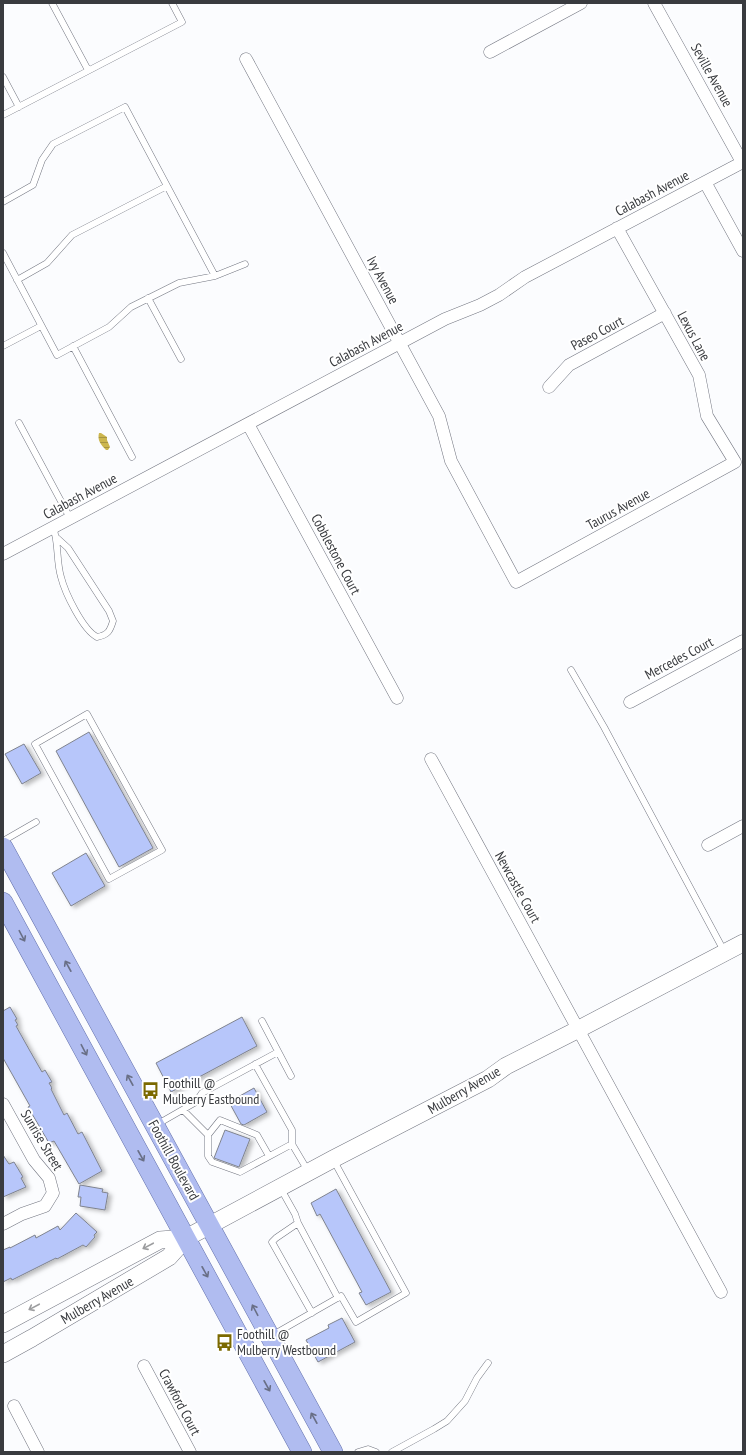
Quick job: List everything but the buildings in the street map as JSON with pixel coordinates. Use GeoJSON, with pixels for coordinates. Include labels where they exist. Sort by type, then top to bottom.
{"type":"FeatureCollection","features":[{"type":"Feature","properties":{"kind":"main road","name":"Foothill Boulevard"},"geometry":{"type":"LineString","coordinates":[[3,848],[333,1452]]}},
{"type":"Feature","properties":{"kind":"main road","name":"Foothill Boulevard"},"geometry":{"type":"LineString","coordinates":[[3,902],[302,1452]]}},
{"type":"Feature","properties":{"kind":"street"},"geometry":{"type":"LineString","coordinates":[[490,52],[580,3]]}},
{"type":"Feature","properties":{"kind":"street","name":"Seville Avenue"},"geometry":{"type":"LineString","coordinates":[[654,3],[743,162]]}},
{"type":"Feature","properties":{"kind":"street","name":"Ivy Avenue"},"geometry":{"type":"LineString","coordinates":[[246,59],[439,416],[451,461],[516,582]]}},
{"type":"Feature","properties":{"kind":"street","name":"Calabash Avenue"},"geometry":{"type":"LineString","coordinates":[[3,554],[55,533],[70,518],[445,319],[480,305],[525,277],[743,162]]}},
{"type":"Feature","properties":{"kind":"street"},"geometry":{"type":"LineString","coordinates":[[705,182],[743,251]]}},
{"type":"Feature","properties":{"kind":"street","name":"Lexus Lane"},"geometry":{"type":"LineString","coordinates":[[617,228],[698,375],[707,416],[735,462]]}},
{"type":"Feature","properties":{"kind":"street","name":"Paseo Court"},"geometry":{"type":"LineString","coordinates":[[549,387],[569,365],[665,314]]}},
{"type":"Feature","properties":{"kind":"street","name":"Cobblestone Court"},"geometry":{"type":"LineString","coordinates":[[248,424],[397,698]]}},
{"type":"Feature","properties":{"kind":"street","name":"Taurus Avenue"},"geometry":{"type":"LineString","coordinates":[[516,582],[735,462]]}},
{"type":"Feature","properties":{"kind":"street","name":"Mercedes Court"},"geometry":{"type":"LineString","coordinates":[[630,702],[743,641]]}},
{"type":"Feature","properties":{"kind":"street","name":"Newcastle Court"},"geometry":{"type":"LineString","coordinates":[[431,759],[721,1292]]}},
{"type":"Feature","properties":{"kind":"street"},"geometry":{"type":"LineString","coordinates":[[708,845],[743,826]]}},
{"type":"Feature","properties":{"kind":"street","name":"Mulberry Avenue"},"geometry":{"type":"LineString","coordinates":[[3,1354],[168,1258],[186,1238],[209,1225],[488,1079],[506,1066],[743,944]]}},
{"type":"Feature","properties":{"kind":"street","name":"Sunrise Street"},"geometry":{"type":"LineString","coordinates":[[3,1104],[34,1160],[49,1178],[53,1193],[45,1206],[22,1214],[3,1224]]}},
{"type":"Feature","properties":{"kind":"street","name":"Mulberry Avenue"},"geometry":{"type":"LineString","coordinates":[[3,1324],[160,1240],[186,1238]]}},
{"type":"Feature","properties":{"kind":"street","name":"Crawford Court"},"geometry":{"type":"LineString","coordinates":[[144,1366],[190,1452]]}},
{"type":"Feature","properties":{"kind":"street"},"geometry":{"type":"LineString","coordinates":[[14,1406],[38,1452]]}},
{"type":"Feature","properties":{"kind":"lane"},"geometry":{"type":"LineString","coordinates":[[52,3],[88,70]]}},
{"type":"Feature","properties":{"kind":"lane"},"geometry":{"type":"LineString","coordinates":[[3,115],[182,22],[172,3]]}},
{"type":"Feature","properties":{"kind":"lane"},"geometry":{"type":"LineString","coordinates":[[3,77],[19,107]]}},
{"type":"Feature","properties":{"kind":"lane"},"geometry":{"type":"LineString","coordinates":[[3,202],[33,185],[42,160],[53,144],[125,107],[215,276]]}},
{"type":"Feature","properties":{"kind":"lane"},"geometry":{"type":"LineString","coordinates":[[17,280],[47,263],[72,235],[167,186]]}},
{"type":"Feature","properties":{"kind":"lane"},"geometry":{"type":"LineString","coordinates":[[4,257],[57,355],[108,327],[131,307],[148,298],[179,283],[215,276],[245,264]]}},
{"type":"Feature","properties":{"kind":"lane"},"geometry":{"type":"LineString","coordinates":[[148,298],[181,359]]}},
{"type":"Feature","properties":{"kind":"lane"},"geometry":{"type":"LineString","coordinates":[[3,346],[41,326]]}},
{"type":"Feature","properties":{"kind":"lane"},"geometry":{"type":"LineString","coordinates":[[73,346],[132,457]]}},
{"type":"Feature","properties":{"kind":"lane"},"geometry":{"type":"LineString","coordinates":[[19,423],[70,518]]}},
{"type":"Feature","properties":{"kind":"lane"},"geometry":{"type":"LineString","coordinates":[[55,533],[68,548],[109,611],[113,621],[110,630],[105,635],[97,637],[90,634],[77,614],[60,576],[55,533]]}},
{"type":"Feature","properties":{"kind":"lane"},"geometry":{"type":"LineString","coordinates":[[571,670],[604,727],[724,953]]}},
{"type":"Feature","properties":{"kind":"lane"},"geometry":{"type":"LineString","coordinates":[[87,714],[162,850],[109,879],[85,835],[35,744],[87,714]]}},
{"type":"Feature","properties":{"kind":"lane"},"geometry":{"type":"LineString","coordinates":[[3,841],[36,822]]}},
{"type":"Feature","properties":{"kind":"lane"},"geometry":{"type":"LineString","coordinates":[[262,1021],[291,1076]]}},
{"type":"Feature","properties":{"kind":"lane"},"geometry":{"type":"LineString","coordinates":[[155,1126],[196,1102],[202,1093],[278,1052]]}},
{"type":"Feature","properties":{"kind":"lane"},"geometry":{"type":"LineString","coordinates":[[256,1064],[292,1130],[292,1144],[308,1172]]}},
{"type":"Feature","properties":{"kind":"lane"},"geometry":{"type":"LineString","coordinates":[[183,1110],[208,1135]]}},
{"type":"Feature","properties":{"kind":"lane"},"geometry":{"type":"LineString","coordinates":[[270,1156],[257,1135],[220,1120],[208,1135],[208,1156],[212,1162],[240,1172],[270,1156],[292,1144]]}},
{"type":"Feature","properties":{"kind":"lane"},"geometry":{"type":"LineString","coordinates":[[270,1337],[341,1296],[356,1322],[406,1293],[333,1159]]}},
{"type":"Feature","properties":{"kind":"lane"},"geometry":{"type":"LineString","coordinates":[[280,1187],[338,1298]]}},
{"type":"Feature","properties":{"kind":"lane"},"geometry":{"type":"LineString","coordinates":[[298,1223],[272,1242],[312,1313]]}},
{"type":"Feature","properties":{"kind":"lane"},"geometry":{"type":"LineString","coordinates":[[392,1452],[446,1421],[465,1401],[477,1378],[488,1363]]}},
{"type":"Feature","properties":{"kind":"lane"},"geometry":{"type":"LineString","coordinates":[[358,1452],[368,1449],[376,1452]]}},
{"type":"Feature","properties":{"kind":"shaded area"},"geometry":{"type":"Polygon","coordinates":[[[99,433],[107,437],[110,447],[108,450],[106,450],[100,442],[99,433]]]}},
{"type":"Feature","properties":{"kind":"place","name":"Foothill @ Mulberry Eastbound"},"geometry":{"type":"Point","coordinates":[150,1091]}},
{"type":"Feature","properties":{"kind":"place","name":"Foothill @ Mulberry Westbound"},"geometry":{"type":"Point","coordinates":[224,1342]}}]}
